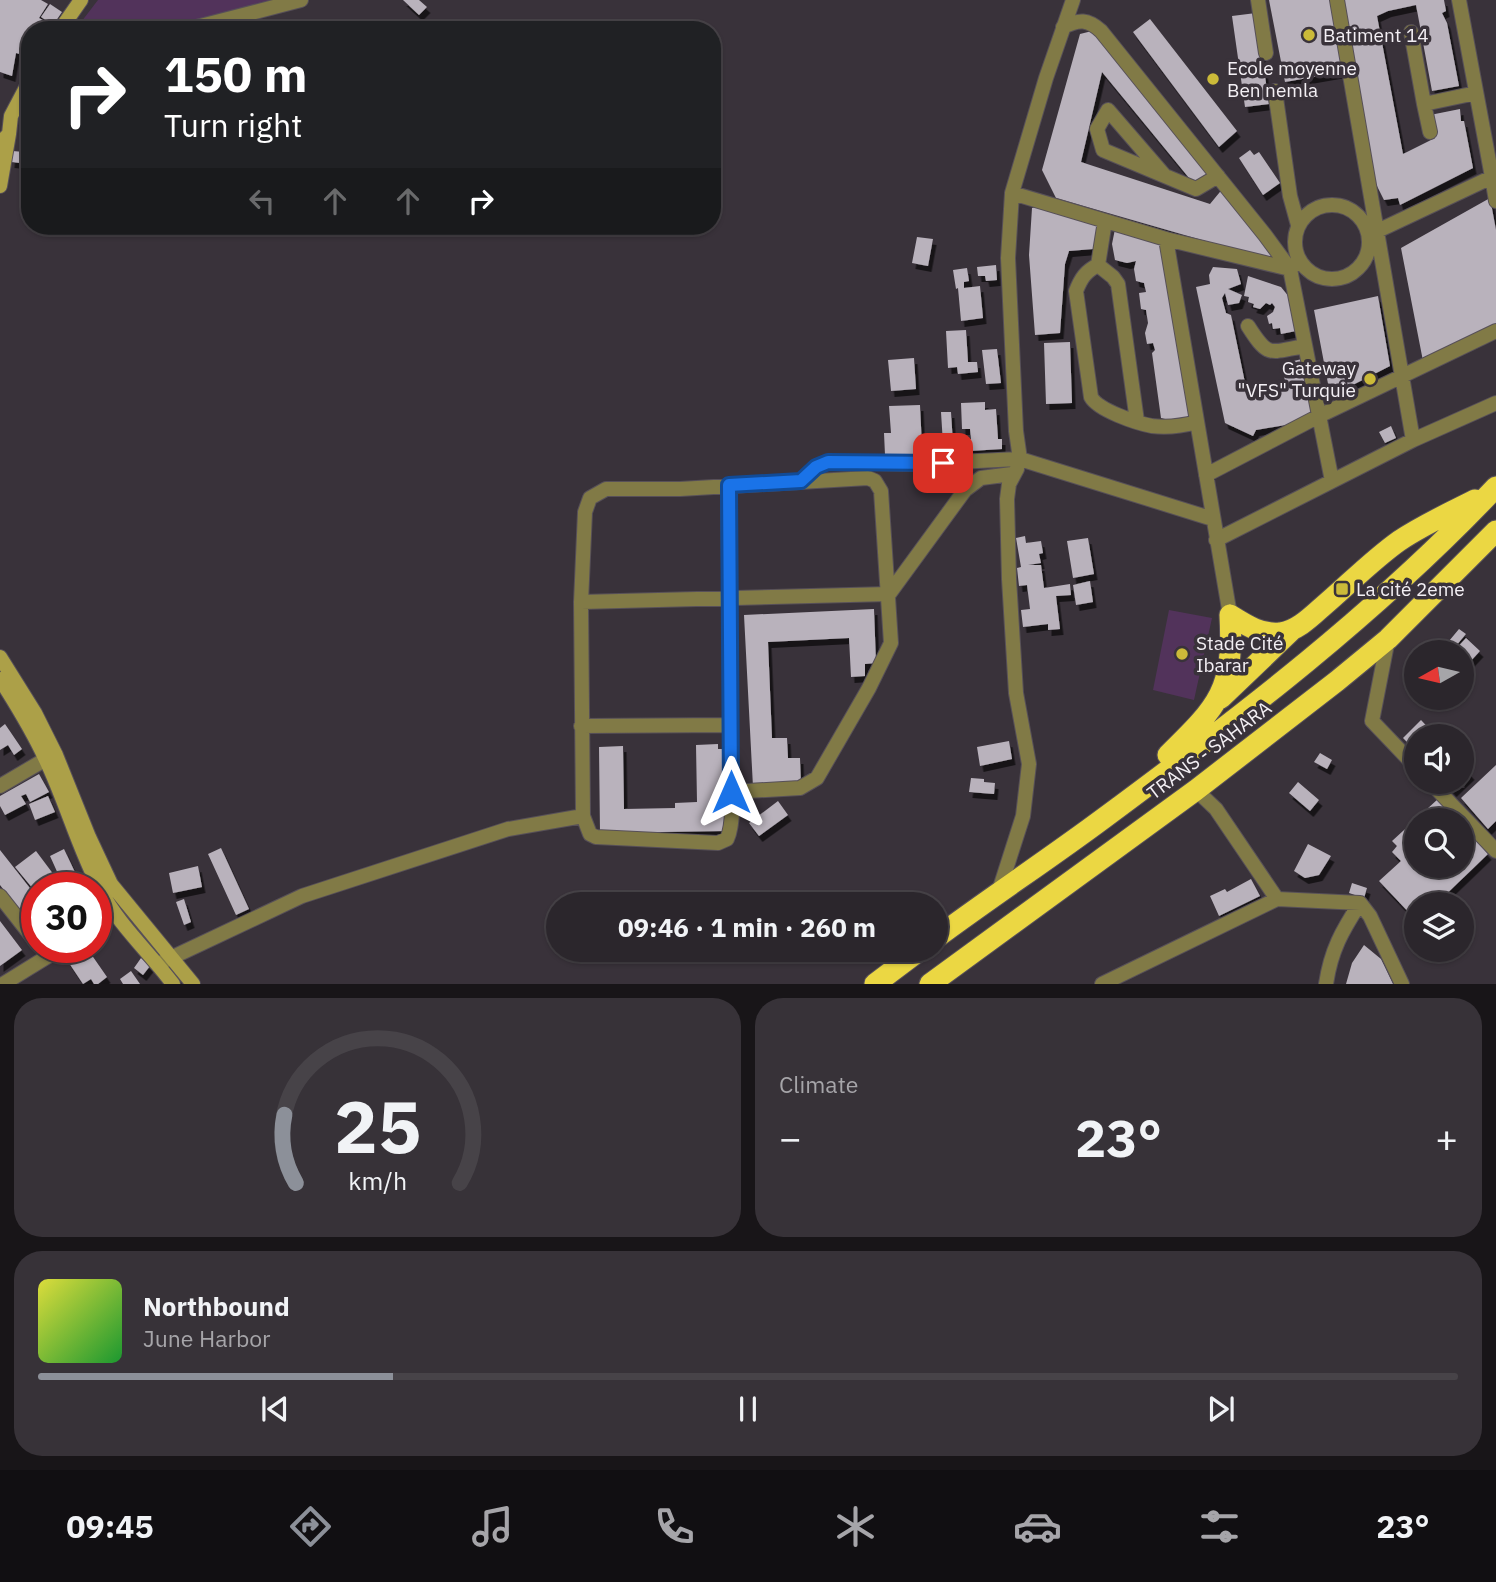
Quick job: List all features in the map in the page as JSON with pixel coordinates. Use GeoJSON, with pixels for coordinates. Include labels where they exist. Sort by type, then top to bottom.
{"type":"FeatureCollection","features":[{"type":"Feature","properties":{"kind":"highway","name":"TRANS - SAHARA"},"geometry":{"type":"LineString","coordinates":[[948,929],[1103,819],[1317,656],[1448,537],[1494,489]]}},
{"type":"Feature","properties":{"kind":"highway"},"geometry":{"type":"LineString","coordinates":[[1103,819],[1199,725],[1217,702],[1293,629],[1397,543],[1421,527],[1494,489]]}},
{"type":"Feature","properties":{"kind":"highway","name":"TRANS - SAHARA"},"geometry":{"type":"LineString","coordinates":[[930,984],[1196,790],[1388,639],[1496,531]]}},
{"type":"Feature","properties":{"kind":"highway"},"geometry":{"type":"LineString","coordinates":[[1230,615],[1264,632],[1281,633],[1293,629]]}},
{"type":"Feature","properties":{"kind":"highway"},"geometry":{"type":"LineString","coordinates":[[1217,702],[1226,684],[1230,660],[1230,615]]}},
{"type":"Feature","properties":{"kind":"highway"},"geometry":{"type":"LineString","coordinates":[[875,984],[904,962]]}},
{"type":"Feature","properties":{"kind":"main road"},"geometry":{"type":"LineString","coordinates":[[66,21],[81,0]]}},
{"type":"Feature","properties":{"kind":"main road"},"geometry":{"type":"LineString","coordinates":[[0,186],[5,130],[21,99]]}},
{"type":"Feature","properties":{"kind":"main road"},"geometry":{"type":"LineString","coordinates":[[0,657],[35,713],[56,755],[92,846],[111,884],[192,984]]}},
{"type":"Feature","properties":{"kind":"main road"},"geometry":{"type":"LineString","coordinates":[[0,679],[46,759],[83,854],[114,914],[173,984]]}},
{"type":"Feature","properties":{"kind":"street"},"geometry":{"type":"LineString","coordinates":[[219,21],[301,0]]}},
{"type":"Feature","properties":{"kind":"street"},"geometry":{"type":"LineString","coordinates":[[1023,461],[1016,430],[1008,258],[1012,193],[1073,0]]}},
{"type":"Feature","properties":{"kind":"street"},"geometry":{"type":"LineString","coordinates":[[1258,0],[1266,53]]}},
{"type":"Feature","properties":{"kind":"street"},"geometry":{"type":"LineString","coordinates":[[1337,0],[1372,234],[1403,376],[1413,440]]}},
{"type":"Feature","properties":{"kind":"street"},"geometry":{"type":"LineString","coordinates":[[1459,0],[1496,201]]}},
{"type":"Feature","properties":{"kind":"street"},"geometry":{"type":"LineString","coordinates":[[1063,27],[1076,20],[1090,21],[1101,31],[1295,265]]}},
{"type":"Feature","properties":{"kind":"street"},"geometry":{"type":"LineString","coordinates":[[1411,32],[1430,132]]}},
{"type":"Feature","properties":{"kind":"street"},"geometry":{"type":"LineString","coordinates":[[1275,91],[1290,196],[1298,225]]}},
{"type":"Feature","properties":{"kind":"street"},"geometry":{"type":"LineString","coordinates":[[1424,104],[1476,93]]}},
{"type":"Feature","properties":{"kind":"street"},"geometry":{"type":"LineString","coordinates":[[1165,176],[1108,110],[1097,129],[1103,150],[1165,176],[1196,189],[1219,176]]}},
{"type":"Feature","properties":{"kind":"street"},"geometry":{"type":"LineString","coordinates":[[1012,193],[1166,239],[1295,265],[1317,276],[1340,279],[1360,266],[1366,256],[1372,234],[1492,177]]}},
{"type":"Feature","properties":{"kind":"street"},"geometry":{"type":"LineString","coordinates":[[1332,481],[1305,346],[1294,237],[1298,225],[1306,215],[1317,207],[1329,204],[1354,212],[1372,234]]}},
{"type":"Feature","properties":{"kind":"street"},"geometry":{"type":"LineString","coordinates":[[1098,265],[1105,221]]}},
{"type":"Feature","properties":{"kind":"street"},"geometry":{"type":"LineString","coordinates":[[1166,239],[1230,615]]}},
{"type":"Feature","properties":{"kind":"street"},"geometry":{"type":"LineString","coordinates":[[1098,265],[1080,279],[1076,291],[1091,397],[1099,408],[1150,425],[1178,427],[1197,422]]}},
{"type":"Feature","properties":{"kind":"street"},"geometry":{"type":"LineString","coordinates":[[1098,265],[1113,276],[1118,284],[1137,421]]}},
{"type":"Feature","properties":{"kind":"street"},"geometry":{"type":"LineString","coordinates":[[1248,326],[1262,348],[1270,352],[1305,346]]}},
{"type":"Feature","properties":{"kind":"street"},"geometry":{"type":"LineString","coordinates":[[1206,475],[1319,416],[1496,331]]}},
{"type":"Feature","properties":{"kind":"street"},"geometry":{"type":"LineString","coordinates":[[1216,540],[1413,440],[1496,402]]}},
{"type":"Feature","properties":{"kind":"street"},"geometry":{"type":"LineString","coordinates":[[999,891],[1023,816],[1029,764],[1016,693],[1007,499],[1012,474],[1023,461]]}},
{"type":"Feature","properties":{"kind":"street"},"geometry":{"type":"LineString","coordinates":[[801,481],[816,467],[828,462],[917,464],[1023,461],[1213,519]]}},
{"type":"Feature","properties":{"kind":"street"},"geometry":{"type":"LineString","coordinates":[[889,594],[965,490],[981,478],[1012,474]]}},
{"type":"Feature","properties":{"kind":"street"},"geometry":{"type":"LineString","coordinates":[[729,485],[731,792],[732,831],[727,839],[718,843],[596,837],[590,834],[583,816],[581,726],[581,602],[585,512],[590,498],[606,489],[680,489],[729,485],[868,478],[874,481],[881,491],[891,643],[869,688],[817,778],[800,788],[731,792]]}},
{"type":"Feature","properties":{"kind":"street"},"geometry":{"type":"LineString","coordinates":[[581,602],[889,594]]}},
{"type":"Feature","properties":{"kind":"street"},"geometry":{"type":"LineString","coordinates":[[1388,639],[1372,721],[1404,754]]}},
{"type":"Feature","properties":{"kind":"street"},"geometry":{"type":"LineString","coordinates":[[581,726],[731,725]]}},
{"type":"Feature","properties":{"kind":"street"},"geometry":{"type":"LineString","coordinates":[[0,786],[46,759]]}},
{"type":"Feature","properties":{"kind":"street"},"geometry":{"type":"LineString","coordinates":[[1196,790],[1216,809],[1277,899]]}},
{"type":"Feature","properties":{"kind":"street"},"geometry":{"type":"LineString","coordinates":[[1441,794],[1496,851]]}},
{"type":"Feature","properties":{"kind":"street"},"geometry":{"type":"LineString","coordinates":[[158,964],[302,896],[508,828],[583,816]]}},
{"type":"Feature","properties":{"kind":"street"},"geometry":{"type":"LineString","coordinates":[[0,896],[21,922]]}},
{"type":"Feature","properties":{"kind":"street"},"geometry":{"type":"LineString","coordinates":[[1102,984],[1277,899],[1360,903],[1370,916],[1402,984]]}},
{"type":"Feature","properties":{"kind":"street"},"geometry":{"type":"LineString","coordinates":[[1326,984],[1329,962],[1338,938],[1360,903]]}},
{"type":"Feature","properties":{"kind":"street"},"geometry":{"type":"LineString","coordinates":[[3,984],[26,963]]}},
{"type":"Feature","properties":{"kind":"shaded area"},"geometry":{"type":"Polygon","coordinates":[[[98,0],[279,0],[194,21],[82,21],[98,0]]]}},
{"type":"Feature","properties":{"kind":"shaded area","name":"Stade Cité Ibarar"},"geometry":{"type":"Polygon","coordinates":[[[1169,610],[1212,618],[1194,700],[1153,690],[1169,610]]]}},
{"type":"Feature","properties":{"kind":"building"},"geometry":{"type":"Polygon","coordinates":[[[0,0],[41,0],[48,4],[39,18],[45,21],[21,21],[21,54],[16,53],[12,76],[0,72],[0,0]]]}},
{"type":"Feature","properties":{"kind":"building"},"geometry":{"type":"Polygon","coordinates":[[[403,0],[419,0],[427,7],[419,15],[403,0]]]}},
{"type":"Feature","properties":{"kind":"building","name":"Batiment 14"},"geometry":{"type":"Polygon","coordinates":[[[1269,0],[1334,0],[1348,71],[1285,82],[1269,0]]]}},
{"type":"Feature","properties":{"kind":"building"},"geometry":{"type":"Polygon","coordinates":[[[1340,0],[1444,0],[1446,11],[1442,13],[1447,23],[1459,86],[1432,91],[1416,5],[1377,16],[1403,154],[1435,138],[1430,115],[1460,109],[1473,168],[1400,205],[1398,198],[1384,200],[1375,182],[1340,0]]]}},
{"type":"Feature","properties":{"kind":"building"},"geometry":{"type":"Polygon","coordinates":[[[50,4],[62,12],[56,21],[47,21],[41,17],[50,4]]]}},
{"type":"Feature","properties":{"kind":"building"},"geometry":{"type":"Polygon","coordinates":[[[1256,13],[1269,104],[1245,107],[1232,16],[1256,13]]]}},
{"type":"Feature","properties":{"kind":"building"},"geometry":{"type":"Polygon","coordinates":[[[1150,19],[1237,131],[1219,147],[1133,32],[1150,19]]]}},
{"type":"Feature","properties":{"kind":"building"},"geometry":{"type":"Polygon","coordinates":[[[1096,30],[1212,171],[1194,184],[1102,72],[1081,162],[1210,204],[1224,187],[1278,253],[1275,261],[1056,198],[1042,170],[1080,34],[1096,30]]]}},
{"type":"Feature","properties":{"kind":"building"},"geometry":{"type":"Polygon","coordinates":[[[1250,150],[1254,155],[1259,152],[1280,183],[1263,195],[1239,158],[1250,150]]]}},
{"type":"Feature","properties":{"kind":"building"},"geometry":{"type":"Polygon","coordinates":[[[12,151],[21,152],[21,163],[11,162],[12,151]]]}},
{"type":"Feature","properties":{"kind":"building"},"geometry":{"type":"Polygon","coordinates":[[[1490,198],[1496,230],[1496,325],[1423,361],[1401,248],[1490,198]]]}},
{"type":"Feature","properties":{"kind":"building"},"geometry":{"type":"Polygon","coordinates":[[[1042,205],[1101,222],[1093,249],[1069,251],[1065,264],[1060,333],[1035,335],[1029,255],[1032,208],[1042,205]]]}},
{"type":"Feature","properties":{"kind":"building"},"geometry":{"type":"Polygon","coordinates":[[[1115,229],[1159,240],[1189,417],[1170,420],[1161,418],[1152,353],[1155,350],[1153,343],[1147,344],[1146,310],[1141,309],[1139,293],[1146,292],[1144,283],[1136,281],[1136,261],[1127,263],[1115,260],[1112,244],[1115,229]]]}},
{"type":"Feature","properties":{"kind":"building"},"geometry":{"type":"Polygon","coordinates":[[[917,237],[933,239],[928,266],[912,263],[917,237]]]}},
{"type":"Feature","properties":{"kind":"building"},"geometry":{"type":"Polygon","coordinates":[[[996,265],[997,280],[986,281],[985,276],[978,276],[977,267],[996,265]]]}},
{"type":"Feature","properties":{"kind":"building"},"geometry":{"type":"Polygon","coordinates":[[[1213,267],[1237,269],[1241,284],[1228,289],[1242,295],[1239,303],[1228,305],[1225,293],[1222,298],[1226,313],[1231,315],[1248,397],[1287,389],[1281,364],[1302,359],[1315,420],[1256,430],[1253,436],[1225,423],[1196,287],[1210,284],[1209,275],[1213,267]]]}},
{"type":"Feature","properties":{"kind":"building"},"geometry":{"type":"Polygon","coordinates":[[[967,268],[969,281],[964,282],[964,288],[980,286],[983,318],[961,321],[958,288],[956,289],[953,270],[967,268]]]}},
{"type":"Feature","properties":{"kind":"building"},"geometry":{"type":"Polygon","coordinates":[[[1248,276],[1281,287],[1294,303],[1301,330],[1281,334],[1280,328],[1273,329],[1267,316],[1275,307],[1272,303],[1266,303],[1260,309],[1253,307],[1254,304],[1248,302],[1249,297],[1244,296],[1248,276]]]}},
{"type":"Feature","properties":{"kind":"building"},"geometry":{"type":"Polygon","coordinates":[[[1378,296],[1390,366],[1335,394],[1329,389],[1314,310],[1378,296]]]}},
{"type":"Feature","properties":{"kind":"building"},"geometry":{"type":"Polygon","coordinates":[[[966,330],[968,362],[977,362],[978,372],[958,374],[957,367],[948,368],[946,331],[966,330]]]}},
{"type":"Feature","properties":{"kind":"building"},"geometry":{"type":"Polygon","coordinates":[[[1070,342],[1072,403],[1046,404],[1044,343],[1070,342]]]}},
{"type":"Feature","properties":{"kind":"building"},"geometry":{"type":"Polygon","coordinates":[[[997,349],[1001,383],[986,384],[982,350],[997,349]]]}},
{"type":"Feature","properties":{"kind":"building"},"geometry":{"type":"Polygon","coordinates":[[[914,358],[916,389],[891,391],[888,360],[914,358]]]}},
{"type":"Feature","properties":{"kind":"building"},"geometry":{"type":"Polygon","coordinates":[[[985,402],[985,410],[996,409],[998,439],[1002,439],[1002,449],[954,452],[954,440],[971,439],[970,429],[962,429],[961,403],[985,402]]]}},
{"type":"Feature","properties":{"kind":"building"},"geometry":{"type":"Polygon","coordinates":[[[920,405],[922,447],[927,447],[927,454],[885,455],[884,433],[891,433],[889,406],[920,405]]]}},
{"type":"Feature","properties":{"kind":"building"},"geometry":{"type":"Polygon","coordinates":[[[941,412],[951,412],[953,444],[943,444],[941,412]]]}},
{"type":"Feature","properties":{"kind":"building"},"geometry":{"type":"Polygon","coordinates":[[[1391,426],[1396,438],[1385,443],[1379,432],[1391,426]]]}},
{"type":"Feature","properties":{"kind":"building"},"geometry":{"type":"Polygon","coordinates":[[[1025,536],[1026,543],[1041,541],[1041,563],[1028,565],[1041,565],[1044,588],[1070,584],[1071,595],[1056,596],[1060,629],[1048,630],[1048,624],[1023,627],[1021,610],[1030,609],[1027,585],[1019,586],[1017,568],[1021,567],[1016,538],[1025,536]]]}},
{"type":"Feature","properties":{"kind":"building"},"geometry":{"type":"Polygon","coordinates":[[[1088,538],[1094,574],[1073,578],[1067,541],[1088,538]]]}},
{"type":"Feature","properties":{"kind":"building"},"geometry":{"type":"Polygon","coordinates":[[[1090,581],[1093,602],[1076,605],[1073,585],[1090,581]]]}},
{"type":"Feature","properties":{"kind":"building"},"geometry":{"type":"Polygon","coordinates":[[[874,609],[876,663],[865,664],[865,676],[851,677],[849,638],[768,642],[772,738],[787,738],[788,758],[800,758],[801,785],[753,787],[744,615],[874,609]]]}},
{"type":"Feature","properties":{"kind":"building"},"geometry":{"type":"Polygon","coordinates":[[[1459,629],[1466,634],[1461,640],[1450,640],[1459,629]]]}},
{"type":"Feature","properties":{"kind":"building"},"geometry":{"type":"Polygon","coordinates":[[[1474,645],[1480,651],[1474,658],[1474,645]]]}},
{"type":"Feature","properties":{"kind":"building"},"geometry":{"type":"Polygon","coordinates":[[[5,724],[22,749],[14,755],[8,745],[0,750],[0,728],[5,724]]]}},
{"type":"Feature","properties":{"kind":"building"},"geometry":{"type":"Polygon","coordinates":[[[1009,741],[1012,759],[980,766],[977,747],[1009,741]]]}},
{"type":"Feature","properties":{"kind":"building"},"geometry":{"type":"Polygon","coordinates":[[[718,744],[718,749],[733,749],[723,758],[725,831],[600,833],[599,747],[623,746],[624,809],[675,808],[675,803],[697,802],[696,745],[718,744]]]}},
{"type":"Feature","properties":{"kind":"building"},"geometry":{"type":"Polygon","coordinates":[[[1320,753],[1332,760],[1327,769],[1314,762],[1320,753]]]}},
{"type":"Feature","properties":{"kind":"building"},"geometry":{"type":"Polygon","coordinates":[[[1496,765],[1496,821],[1488,829],[1474,813],[1474,808],[1470,808],[1461,798],[1465,794],[1474,794],[1474,786],[1496,765]]]}},
{"type":"Feature","properties":{"kind":"building"},"geometry":{"type":"Polygon","coordinates":[[[39,774],[49,792],[30,802],[26,794],[21,796],[26,804],[5,815],[0,806],[0,796],[39,774]]]}},
{"type":"Feature","properties":{"kind":"building"},"geometry":{"type":"Polygon","coordinates":[[[971,778],[995,783],[994,794],[969,792],[971,778]]]}},
{"type":"Feature","properties":{"kind":"building"},"geometry":{"type":"Polygon","coordinates":[[[1298,782],[1319,800],[1310,811],[1289,793],[1298,782]]]}},
{"type":"Feature","properties":{"kind":"building"},"geometry":{"type":"Polygon","coordinates":[[[48,796],[55,812],[35,820],[29,804],[48,796]]]}},
{"type":"Feature","properties":{"kind":"building"},"geometry":{"type":"Polygon","coordinates":[[[1438,799],[1446,808],[1428,808],[1438,799]]]}},
{"type":"Feature","properties":{"kind":"building"},"geometry":{"type":"Polygon","coordinates":[[[778,801],[788,815],[759,836],[749,823],[778,801]]]}},
{"type":"Feature","properties":{"kind":"building"},"geometry":{"type":"Polygon","coordinates":[[[1404,830],[1404,878],[1463,878],[1449,892],[1404,892],[1404,907],[1379,881],[1401,861],[1392,852],[1397,846],[1392,841],[1404,830]]]}},
{"type":"Feature","properties":{"kind":"building"},"geometry":{"type":"Polygon","coordinates":[[[1474,838],[1488,854],[1474,867],[1474,838]]]}},
{"type":"Feature","properties":{"kind":"building"},"geometry":{"type":"Polygon","coordinates":[[[1308,844],[1331,856],[1319,875],[1305,878],[1294,871],[1308,844]]]}},
{"type":"Feature","properties":{"kind":"building"},"geometry":{"type":"Polygon","coordinates":[[[221,848],[249,909],[236,915],[208,854],[221,848]]]}},
{"type":"Feature","properties":{"kind":"building"},"geometry":{"type":"Polygon","coordinates":[[[64,849],[75,872],[57,872],[50,856],[64,849]]]}},
{"type":"Feature","properties":{"kind":"building"},"geometry":{"type":"Polygon","coordinates":[[[0,850],[21,877],[21,912],[0,885],[0,850]]]}},
{"type":"Feature","properties":{"kind":"building"},"geometry":{"type":"Polygon","coordinates":[[[36,851],[52,872],[21,872],[21,874],[15,867],[36,851]]]}},
{"type":"Feature","properties":{"kind":"building"},"geometry":{"type":"Polygon","coordinates":[[[198,866],[202,887],[173,893],[169,873],[198,866]]]}},
{"type":"Feature","properties":{"kind":"building"},"geometry":{"type":"Polygon","coordinates":[[[1251,879],[1260,896],[1219,916],[1210,896],[1225,889],[1227,892],[1251,879]]]}},
{"type":"Feature","properties":{"kind":"building"},"geometry":{"type":"Polygon","coordinates":[[[1352,883],[1367,888],[1364,898],[1349,893],[1352,883]]]}},
{"type":"Feature","properties":{"kind":"building"},"geometry":{"type":"Polygon","coordinates":[[[184,899],[191,922],[184,925],[176,902],[184,899]]]}},
{"type":"Feature","properties":{"kind":"building"},"geometry":{"type":"Polygon","coordinates":[[[0,921],[21,951],[0,966],[0,921]]]}},
{"type":"Feature","properties":{"kind":"building"},"geometry":{"type":"Polygon","coordinates":[[[1364,945],[1381,959],[1393,984],[1346,984],[1352,963],[1364,945]]]}},
{"type":"Feature","properties":{"kind":"building"},"geometry":{"type":"Polygon","coordinates":[[[141,958],[150,966],[143,975],[134,968],[141,958]]]}},
{"type":"Feature","properties":{"kind":"building"},"geometry":{"type":"Polygon","coordinates":[[[69,963],[97,963],[107,977],[98,984],[94,984],[91,979],[83,984],[69,963]]]}},
{"type":"Feature","properties":{"kind":"building"},"geometry":{"type":"Polygon","coordinates":[[[131,971],[140,984],[123,984],[120,979],[131,971]]]}},
{"type":"Feature","properties":{"kind":"place","name":"Batiment 14"},"geometry":{"type":"Point","coordinates":[1309,35]}},
{"type":"Feature","properties":{"kind":"place","name":"Ecole moyenne Ben nemla"},"geometry":{"type":"Point","coordinates":[1213,79]}},
{"type":"Feature","properties":{"kind":"place","name":"Gateway \"VFS\" Turquie"},"geometry":{"type":"Point","coordinates":[1370,379]}},
{"type":"Feature","properties":{"kind":"place","name":"La cité 2eme"},"geometry":{"type":"Point","coordinates":[1342,589]}},
{"type":"Feature","properties":{"kind":"place","name":"Stade Cité Ibarar"},"geometry":{"type":"Point","coordinates":[1182,654]}},
{"type":"Feature","properties":{"kind":"route"},"geometry":{"type":"LineString","coordinates":[[731,792],[729,485],[801,481],[808,472],[828,462],[943,463]]}}]}
